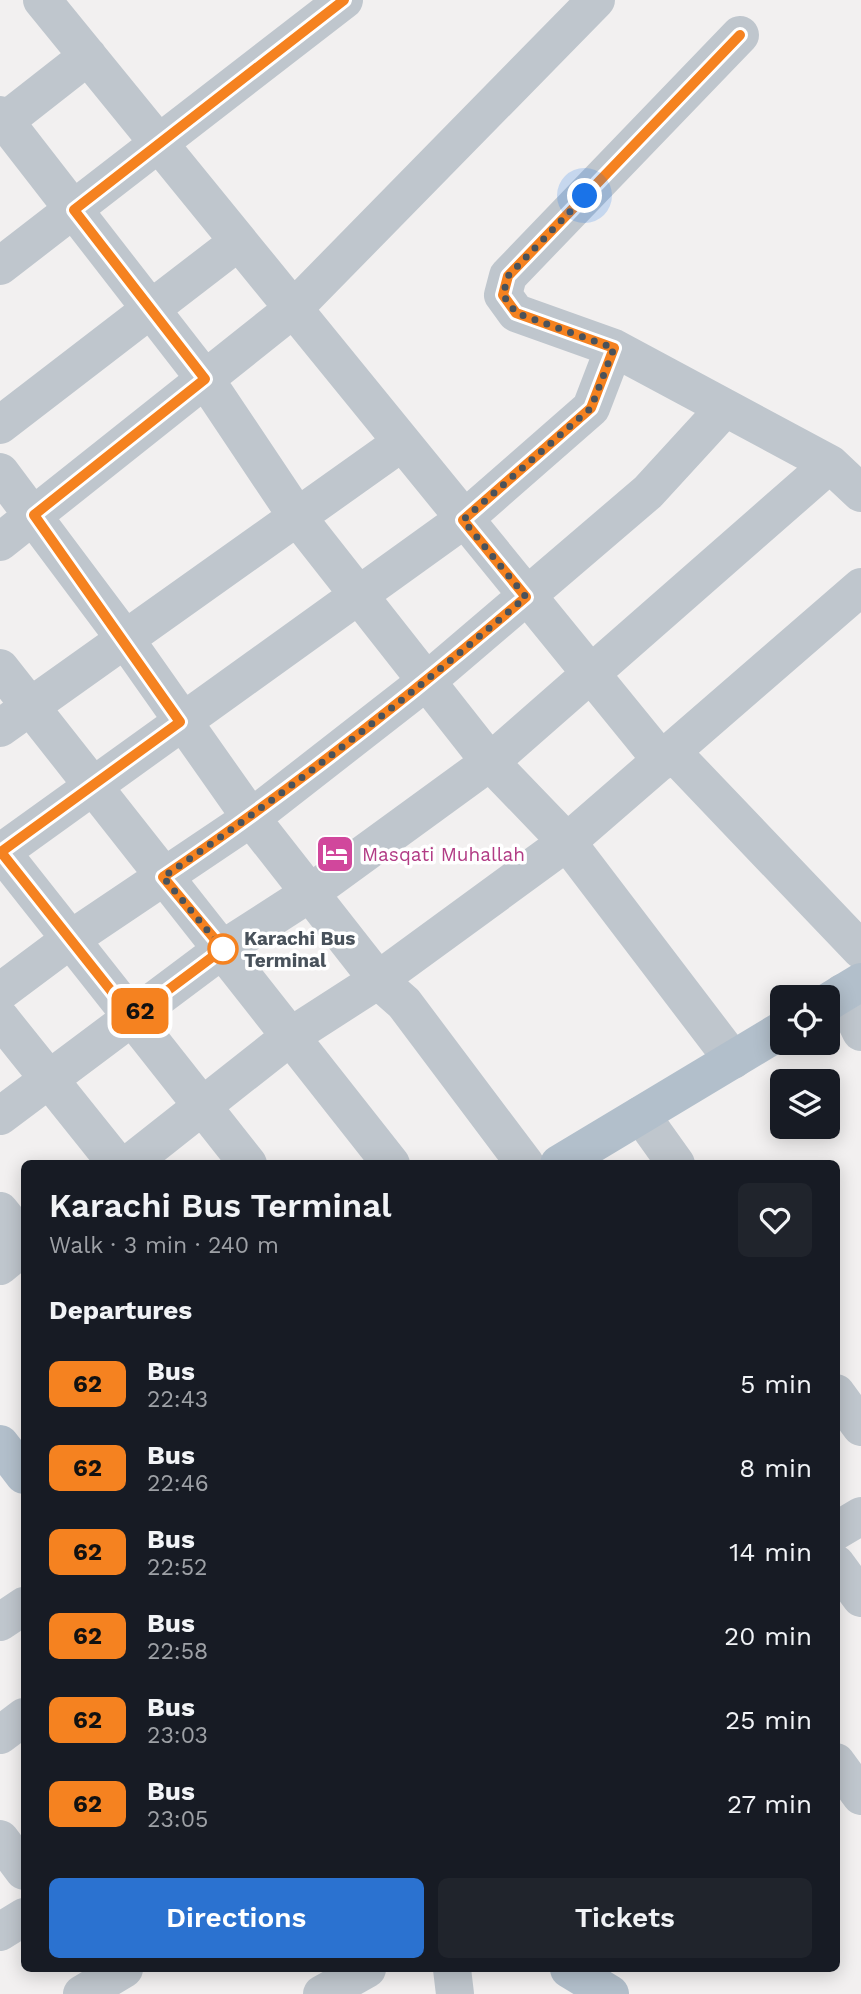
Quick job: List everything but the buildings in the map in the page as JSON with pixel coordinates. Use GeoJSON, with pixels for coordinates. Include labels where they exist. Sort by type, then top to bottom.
{"type":"FeatureCollection","features":[{"type":"Feature","properties":{"kind":"main road"},"geometry":{"type":"LineString","coordinates":[[566,1160],[770,1037]]}},
{"type":"Feature","properties":{"kind":"main road"},"geometry":{"type":"LineString","coordinates":[[574,1972],[610,1994]]}},
{"type":"Feature","properties":{"kind":"street"},"geometry":{"type":"LineString","coordinates":[[42,0],[589,674],[667,757],[861,950]]}},
{"type":"Feature","properties":{"kind":"street"},"geometry":{"type":"LineString","coordinates":[[0,266],[160,145],[344,0]]}},
{"type":"Feature","properties":{"kind":"street"},"geometry":{"type":"LineString","coordinates":[[0,542],[293,309],[596,0]]}},
{"type":"Feature","properties":{"kind":"street"},"geometry":{"type":"LineString","coordinates":[[740,35],[508,276],[503,295],[516,313],[614,348],[830,464],[861,493]]}},
{"type":"Feature","properties":{"kind":"street"},"geometry":{"type":"LineString","coordinates":[[88,56],[2,120],[205,379],[298,518],[428,680],[489,762],[568,842],[733,1060]]}},
{"type":"Feature","properties":{"kind":"street"},"geometry":{"type":"LineString","coordinates":[[0,425],[238,242]]}},
{"type":"Feature","properties":{"kind":"street"},"geometry":{"type":"LineString","coordinates":[[245,1160],[0,851],[360,597],[463,520],[591,408],[614,348]]}},
{"type":"Feature","properties":{"kind":"street"},"geometry":{"type":"LineString","coordinates":[[0,992],[71,939],[251,818],[428,680],[648,492],[725,408]]}},
{"type":"Feature","properties":{"kind":"street"},"geometry":{"type":"LineString","coordinates":[[15,717],[401,443]]}},
{"type":"Feature","properties":{"kind":"street"},"geometry":{"type":"LineString","coordinates":[[0,1116],[223,949],[310,893],[489,762],[830,464]]}},
{"type":"Feature","properties":{"kind":"street"},"geometry":{"type":"LineString","coordinates":[[0,472],[125,639],[180,722],[251,818],[378,980],[404,1003],[522,1160]]}},
{"type":"Feature","properties":{"kind":"street"},"geometry":{"type":"LineString","coordinates":[[134,1160],[290,1036],[378,980],[568,842],[861,587]]}},
{"type":"Feature","properties":{"kind":"street"},"geometry":{"type":"LineString","coordinates":[[0,668],[15,717],[93,786],[388,1160]]}},
{"type":"Feature","properties":{"kind":"street"},"geometry":{"type":"LineString","coordinates":[[844,992],[861,1032]]}},
{"type":"Feature","properties":{"kind":"street"},"geometry":{"type":"LineString","coordinates":[[0,1018],[114,1160]]}},
{"type":"Feature","properties":{"kind":"street"},"geometry":{"type":"LineString","coordinates":[[641,1115],[673,1160]]}},
{"type":"Feature","properties":{"kind":"street"},"geometry":{"type":"LineString","coordinates":[[0,1211],[21,1240]]}},
{"type":"Feature","properties":{"kind":"street"},"geometry":{"type":"LineString","coordinates":[[0,1266],[21,1247]]}},
{"type":"Feature","properties":{"kind":"street"},"geometry":{"type":"LineString","coordinates":[[840,1398],[861,1427]]}},
{"type":"Feature","properties":{"kind":"street"},"geometry":{"type":"LineString","coordinates":[[840,1529],[861,1516]]}},
{"type":"Feature","properties":{"kind":"street"},"geometry":{"type":"LineString","coordinates":[[840,1569],[861,1598]]}},
{"type":"Feature","properties":{"kind":"street"},"geometry":{"type":"LineString","coordinates":[[0,1622],[21,1608]]}},
{"type":"Feature","properties":{"kind":"street"},"geometry":{"type":"LineString","coordinates":[[0,1735],[21,1719]]}},
{"type":"Feature","properties":{"kind":"street"},"geometry":{"type":"LineString","coordinates":[[840,1767],[861,1796]]}},
{"type":"Feature","properties":{"kind":"street"},"geometry":{"type":"LineString","coordinates":[[0,1839],[21,1867]]}},
{"type":"Feature","properties":{"kind":"street"},"geometry":{"type":"LineString","coordinates":[[0,1932],[21,1919]]}},
{"type":"Feature","properties":{"kind":"street"},"geometry":{"type":"LineString","coordinates":[[322,1994],[362,1972]]}},
{"type":"Feature","properties":{"kind":"street"},"geometry":{"type":"LineString","coordinates":[[453,1972],[455,1994]]}},
{"type":"Feature","properties":{"kind":"bus line","name":"62"},"geometry":{"type":"LineString","coordinates":[[344,0],[74,210],[205,379],[34,515],[125,639],[180,722],[1,852],[132,1017],[223,949],[163,877],[251,818],[428,680],[526,597],[463,520],[591,408],[614,348],[516,313],[503,295],[504,284],[508,276],[740,35]]}},
{"type":"Feature","properties":{"kind":"place","name":"Masqati Muhallah"},"geometry":{"type":"Point","coordinates":[335,854]}},
{"type":"Feature","properties":{"kind":"place","name":"Karachi Bus Terminal"},"geometry":{"type":"Point","coordinates":[223,949]}},
{"type":"Feature","properties":{"kind":"route"},"geometry":{"type":"LineString","coordinates":[[223,949],[163,877],[251,818],[428,680],[526,597],[463,520],[591,408],[614,348],[516,313],[503,295],[508,276],[585,196]]}}]}
